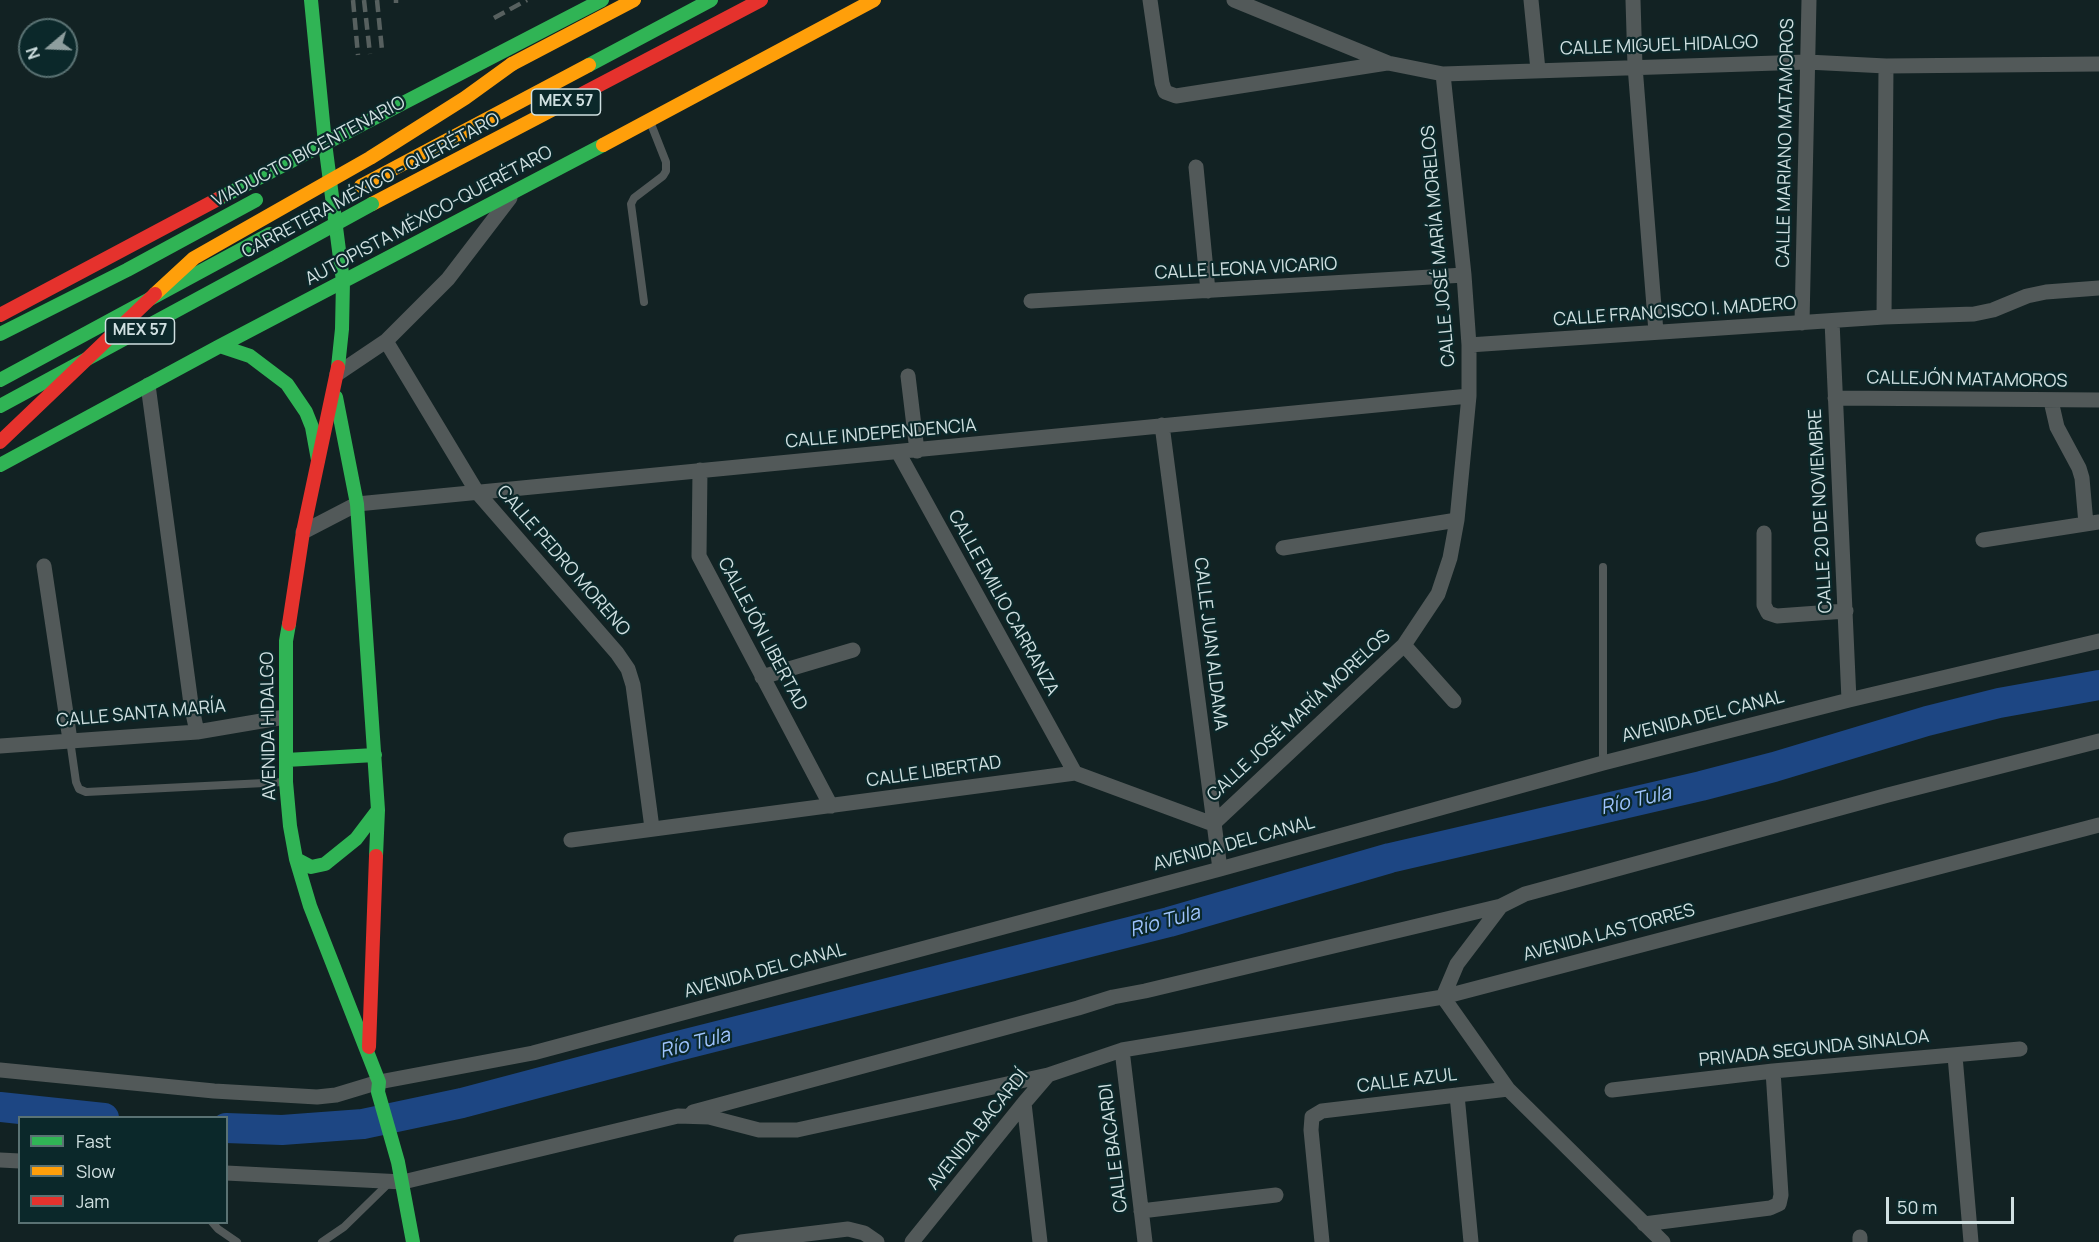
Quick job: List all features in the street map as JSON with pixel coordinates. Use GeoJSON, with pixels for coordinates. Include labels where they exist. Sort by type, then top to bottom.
{"type":"FeatureCollection","features":[{"type":"Feature","properties":{"kind":"main road","name":"AVENIDA HIDALGO"},"geometry":{"type":"LineString","coordinates":[[311,0],[325,143],[343,281],[342,329],[336,381],[303,532],[286,641],[286,782],[296,859],[309,906],[369,1056],[379,1087],[399,1162],[397,1182],[413,1242]]}},
{"type":"Feature","properties":{"kind":"main road"},"geometry":{"type":"LineString","coordinates":[[0,315],[602,0]]}},
{"type":"Feature","properties":{"kind":"main road","name":"VIADUCTO BICENTENARIO"},"geometry":{"type":"LineString","coordinates":[[399,123],[634,0]]}},
{"type":"Feature","properties":{"kind":"main road","name":"CARRETERA MÉXICO - QUERÉTARO"},"geometry":{"type":"LineString","coordinates":[[320,207],[711,0]]}},
{"type":"Feature","properties":{"kind":"main road","name":"CARRETERA MÉXICO - QUERÉTARO"},"geometry":{"type":"LineString","coordinates":[[0,406],[372,204],[761,0]]}},
{"type":"Feature","properties":{"kind":"main road","name":"AUTOPISTA MÉXICO-QUERÉTARO"},"geometry":{"type":"LineString","coordinates":[[0,463],[18,456],[220,346],[515,192],[874,0]]}},
{"type":"Feature","properties":{"kind":"main road"},"geometry":{"type":"LineString","coordinates":[[0,442],[21,419],[194,258],[370,158],[465,98],[512,64]]}},
{"type":"Feature","properties":{"kind":"main road","name":"VIADUCTO BICENTENARIO"},"geometry":{"type":"LineString","coordinates":[[318,167],[338,156]]}},
{"type":"Feature","properties":{"kind":"main road","name":"VIADUCTO BICENTENARIO"},"geometry":{"type":"LineString","coordinates":[[0,334],[128,270],[267,194]]}},
{"type":"Feature","properties":{"kind":"main road","name":"CARRETERA MÉXICO - QUERÉTARO"},"geometry":{"type":"LineString","coordinates":[[0,380],[275,232]]}},
{"type":"Feature","properties":{"kind":"main road"},"geometry":{"type":"LineString","coordinates":[[220,346],[250,356],[287,384],[306,412],[314,435],[318,460]]}},
{"type":"Feature","properties":{"kind":"main road","name":"AVENIDA HIDALGO"},"geometry":{"type":"LineString","coordinates":[[336,381],[357,504],[378,810],[369,1056]]}},
{"type":"Feature","properties":{"kind":"main road"},"geometry":{"type":"LineString","coordinates":[[286,760],[375,754]]}},
{"type":"Feature","properties":{"kind":"main road"},"geometry":{"type":"LineString","coordinates":[[296,859],[311,867],[325,864],[356,839],[378,810]]}},
{"type":"Feature","properties":{"kind":"street"},"geometry":{"type":"LineString","coordinates":[[1150,0],[1162,83],[1165,92],[1176,96],[1388,63]]}},
{"type":"Feature","properties":{"kind":"street","name":"CALLE MIGUEL HIDALGO"},"geometry":{"type":"LineString","coordinates":[[1234,0],[1388,63],[1443,74],[1807,62],[1886,66],[2099,64]]}},
{"type":"Feature","properties":{"kind":"street"},"geometry":{"type":"LineString","coordinates":[[1531,0],[1538,70]]}},
{"type":"Feature","properties":{"kind":"street"},"geometry":{"type":"LineString","coordinates":[[1633,0],[1635,66],[1656,332]]}},
{"type":"Feature","properties":{"kind":"street","name":"CALLE MARIANO MATAMOROS"},"geometry":{"type":"LineString","coordinates":[[1802,323],[1809,0]]}},
{"type":"Feature","properties":{"kind":"street"},"geometry":{"type":"LineString","coordinates":[[1884,317],[1886,66]]}},
{"type":"Feature","properties":{"kind":"street","name":"CALLE JOSÉ MARÍA MORELOS"},"geometry":{"type":"LineString","coordinates":[[1213,824],[1404,645],[1438,594],[1450,558],[1457,520],[1468,396],[1469,345],[1443,74]]}},
{"type":"Feature","properties":{"kind":"street"},"geometry":{"type":"LineString","coordinates":[[1196,167],[1208,291]]}},
{"type":"Feature","properties":{"kind":"street"},"geometry":{"type":"LineString","coordinates":[[336,381],[386,341],[448,279],[515,192]]}},
{"type":"Feature","properties":{"kind":"street","name":"CALLE LEONA VICARIO"},"geometry":{"type":"LineString","coordinates":[[1031,301],[1464,275]]}},
{"type":"Feature","properties":{"kind":"street","name":"CALLE FRANCISCO I. MADERO"},"geometry":{"type":"LineString","coordinates":[[1469,345],[1884,317],[1974,314],[2046,292],[2099,288]]}},
{"type":"Feature","properties":{"kind":"street","name":"CALLE 20 DE NOVIEMBRE"},"geometry":{"type":"LineString","coordinates":[[1832,321],[1849,700]]}},
{"type":"Feature","properties":{"kind":"street","name":"CALLE PEDRO MORENO"},"geometry":{"type":"LineString","coordinates":[[386,341],[477,492],[617,653],[628,669],[633,685],[652,828]]}},
{"type":"Feature","properties":{"kind":"street"},"geometry":{"type":"LineString","coordinates":[[908,376],[917,451]]}},
{"type":"Feature","properties":{"kind":"street"},"geometry":{"type":"LineString","coordinates":[[148,385],[197,732]]}},
{"type":"Feature","properties":{"kind":"street","name":"CALLE INDEPENDENCIA"},"geometry":{"type":"LineString","coordinates":[[303,532],[357,504],[1468,396]]}},
{"type":"Feature","properties":{"kind":"street","name":"CALLEJÓN MATAMOROS"},"geometry":{"type":"LineString","coordinates":[[1836,398],[2099,400]]}},
{"type":"Feature","properties":{"kind":"street"},"geometry":{"type":"LineString","coordinates":[[1983,540],[2093,523],[2079,468],[2057,427],[2051,401]]}},
{"type":"Feature","properties":{"kind":"street","name":"CALLE JUAN ALDAMA"},"geometry":{"type":"LineString","coordinates":[[1162,424],[1220,869]]}},
{"type":"Feature","properties":{"kind":"street","name":"CALLE EMILIO CARRANZA"},"geometry":{"type":"LineString","coordinates":[[898,452],[1075,773]]}},
{"type":"Feature","properties":{"kind":"street","name":"CALLEJÓN LIBERTAD"},"geometry":{"type":"LineString","coordinates":[[700,470],[699,556],[831,806]]}},
{"type":"Feature","properties":{"kind":"street"},"geometry":{"type":"LineString","coordinates":[[1283,548],[1457,520]]}},
{"type":"Feature","properties":{"kind":"street"},"geometry":{"type":"LineString","coordinates":[[1764,533],[1764,605],[1768,613],[1777,616],[1846,611]]}},
{"type":"Feature","properties":{"kind":"street"},"geometry":{"type":"LineString","coordinates":[[44,567],[70,740]]}},
{"type":"Feature","properties":{"kind":"street","name":"AVENIDA DEL CANAL"},"geometry":{"type":"LineString","coordinates":[[0,1070],[143,1085],[316,1097],[379,1087],[533,1053],[1220,869],[1603,763],[1849,700],[2099,641]]}},
{"type":"Feature","properties":{"kind":"street"},"geometry":{"type":"LineString","coordinates":[[1404,645],[1454,701]]}},
{"type":"Feature","properties":{"kind":"street"},"geometry":{"type":"LineString","coordinates":[[762,677],[853,650]]}},
{"type":"Feature","properties":{"kind":"street","name":"CALLE SANTA MARÍA"},"geometry":{"type":"LineString","coordinates":[[0,746],[197,732],[285,717]]}},
{"type":"Feature","properties":{"kind":"street"},"geometry":{"type":"LineString","coordinates":[[1664,1242],[1508,1089],[1443,997],[1457,964],[1501,906],[1510,899],[1536,891],[1888,795],[2099,741]]}},
{"type":"Feature","properties":{"kind":"street","name":"CALLE LIBERTAD"},"geometry":{"type":"LineString","coordinates":[[571,840],[1075,773],[1213,824]]}},
{"type":"Feature","properties":{"kind":"street","name":"AVENIDA LAS TORRES"},"geometry":{"type":"LineString","coordinates":[[1122,1050],[1443,997],[2099,825]]}},
{"type":"Feature","properties":{"kind":"street"},"geometry":{"type":"LineString","coordinates":[[228,1173],[397,1182],[678,1116],[1113,997],[1501,906]]}},
{"type":"Feature","properties":{"kind":"street","name":"PRIVADA SEGUNDA SINALOA"},"geometry":{"type":"LineString","coordinates":[[1612,1090],[1773,1071],[2020,1049]]}},
{"type":"Feature","properties":{"kind":"street","name":"AVENIDA BACARDÍ"},"geometry":{"type":"LineString","coordinates":[[912,1242],[1048,1075],[1122,1050]]}},
{"type":"Feature","properties":{"kind":"street","name":"CALLE BACARDI"},"geometry":{"type":"LineString","coordinates":[[1122,1050],[1145,1242]]}},
{"type":"Feature","properties":{"kind":"street"},"geometry":{"type":"LineString","coordinates":[[1954,1056],[1971,1242]]}},
{"type":"Feature","properties":{"kind":"street"},"geometry":{"type":"LineString","coordinates":[[1644,1224],[1770,1208],[1779,1204],[1781,1195],[1773,1071]]}},
{"type":"Feature","properties":{"kind":"street"},"geometry":{"type":"LineString","coordinates":[[678,1116],[709,1117],[759,1130],[797,1130],[1048,1075]]}},
{"type":"Feature","properties":{"kind":"street","name":"CALLE AZUL"},"geometry":{"type":"LineString","coordinates":[[1322,1242],[1311,1130],[1312,1117],[1322,1111],[1508,1089]]}},
{"type":"Feature","properties":{"kind":"street"},"geometry":{"type":"LineString","coordinates":[[1457,1095],[1471,1242]]}},
{"type":"Feature","properties":{"kind":"street"},"geometry":{"type":"LineString","coordinates":[[1024,1102],[1040,1242]]}},
{"type":"Feature","properties":{"kind":"street"},"geometry":{"type":"LineString","coordinates":[[0,1160],[18,1161]]}},
{"type":"Feature","properties":{"kind":"street"},"geometry":{"type":"LineString","coordinates":[[1141,1211],[1276,1195]]}},
{"type":"Feature","properties":{"kind":"street"},"geometry":{"type":"LineString","coordinates":[[741,1242],[848,1229],[864,1233],[877,1242]]}},
{"type":"Feature","properties":{"kind":"lane"},"geometry":{"type":"LineString","coordinates":[[644,302],[632,204],[634,198],[663,176],[666,171],[666,162],[649,120]]}},
{"type":"Feature","properties":{"kind":"lane"},"geometry":{"type":"LineString","coordinates":[[1603,567],[1603,763]]}},
{"type":"Feature","properties":{"kind":"lane"},"geometry":{"type":"LineString","coordinates":[[70,740],[76,782],[79,789],[86,792],[286,782]]}},
{"type":"Feature","properties":{"kind":"lane"},"geometry":{"type":"LineString","coordinates":[[322,1242],[344,1227],[397,1182]]}},
{"type":"Feature","properties":{"kind":"lane"},"geometry":{"type":"LineString","coordinates":[[214,1224],[237,1242]]}},
{"type":"Feature","properties":{"kind":"waterway","name":"Río Tula"},"geometry":{"type":"LineString","coordinates":[[228,1128],[282,1130],[363,1124],[462,1103],[1169,922],[1390,858],[1701,786],[1774,767],[1927,721],[1999,703],[2099,685]]}},
{"type":"Feature","properties":{"kind":"waterway","name":"Río Tula"},"geometry":{"type":"LineString","coordinates":[[0,1107],[85,1116]]}},
{"type":"Feature","properties":{"kind":"railway"},"geometry":{"type":"LineString","coordinates":[[353,0],[358,55]]}},
{"type":"Feature","properties":{"kind":"railway"},"geometry":{"type":"LineString","coordinates":[[364,0],[370,54]]}},
{"type":"Feature","properties":{"kind":"railway"},"geometry":{"type":"LineString","coordinates":[[377,0],[382,50]]}},
{"type":"Feature","properties":{"kind":"railway"},"geometry":{"type":"LineString","coordinates":[[494,18],[527,0]]}},
{"type":"Feature","properties":{"kind":"traffic: fast"},"geometry":{"type":"LineString","coordinates":[[311,0],[325,143],[343,281],[338,367]]}},
{"type":"Feature","properties":{"kind":"traffic: fast"},"geometry":{"type":"LineString","coordinates":[[218,199],[602,0]]}},
{"type":"Feature","properties":{"kind":"traffic: fast"},"geometry":{"type":"LineString","coordinates":[[589,65],[711,0]]}},
{"type":"Feature","properties":{"kind":"traffic: fast"},"geometry":{"type":"LineString","coordinates":[[0,465],[220,346],[603,145]]}},
{"type":"Feature","properties":{"kind":"traffic: fast"},"geometry":{"type":"LineString","coordinates":[[0,334],[127,270],[256,200]]}},
{"type":"Feature","properties":{"kind":"traffic: fast"},"geometry":{"type":"LineString","coordinates":[[279,255],[372,204]]}},
{"type":"Feature","properties":{"kind":"traffic: fast"},"geometry":{"type":"LineString","coordinates":[[0,380],[270,234]]}},
{"type":"Feature","properties":{"kind":"traffic: fast"},"geometry":{"type":"LineString","coordinates":[[0,406],[279,255]]}},
{"type":"Feature","properties":{"kind":"traffic: fast"},"geometry":{"type":"LineString","coordinates":[[220,346],[250,356],[287,384],[306,412],[312,427],[318,460]]}},
{"type":"Feature","properties":{"kind":"traffic: fast"},"geometry":{"type":"LineString","coordinates":[[336,397],[357,504],[378,810],[376,856]]}},
{"type":"Feature","properties":{"kind":"traffic: fast"},"geometry":{"type":"LineString","coordinates":[[289,624],[286,641],[286,782],[296,859],[310,906],[379,1082],[378,1092],[398,1162],[413,1242]]}},
{"type":"Feature","properties":{"kind":"traffic: fast"},"geometry":{"type":"LineString","coordinates":[[286,760],[375,755]]}},
{"type":"Feature","properties":{"kind":"traffic: fast"},"geometry":{"type":"LineString","coordinates":[[296,859],[311,867],[325,864],[356,839],[378,810]]}},
{"type":"Feature","properties":{"kind":"traffic: slow"},"geometry":{"type":"LineString","coordinates":[[512,64],[634,0]]}},
{"type":"Feature","properties":{"kind":"traffic: slow"},"geometry":{"type":"LineString","coordinates":[[603,145],[874,0]]}},
{"type":"Feature","properties":{"kind":"traffic: slow"},"geometry":{"type":"LineString","coordinates":[[155,294],[194,258],[370,158],[465,98],[512,64]]}},
{"type":"Feature","properties":{"kind":"traffic: slow"},"geometry":{"type":"LineString","coordinates":[[361,186],[589,65]]}},
{"type":"Feature","properties":{"kind":"traffic: slow"},"geometry":{"type":"LineString","coordinates":[[372,204],[563,104]]}},
{"type":"Feature","properties":{"kind":"traffic: jam"},"geometry":{"type":"LineString","coordinates":[[563,104],[761,0]]}},
{"type":"Feature","properties":{"kind":"traffic: jam"},"geometry":{"type":"LineString","coordinates":[[0,315],[218,199]]}},
{"type":"Feature","properties":{"kind":"traffic: jam"},"geometry":{"type":"LineString","coordinates":[[0,442],[155,294]]}},
{"type":"Feature","properties":{"kind":"traffic: jam"},"geometry":{"type":"LineString","coordinates":[[289,624],[303,532],[338,367]]}},
{"type":"Feature","properties":{"kind":"traffic: jam"},"geometry":{"type":"LineString","coordinates":[[369,1047],[376,856]]}}]}
